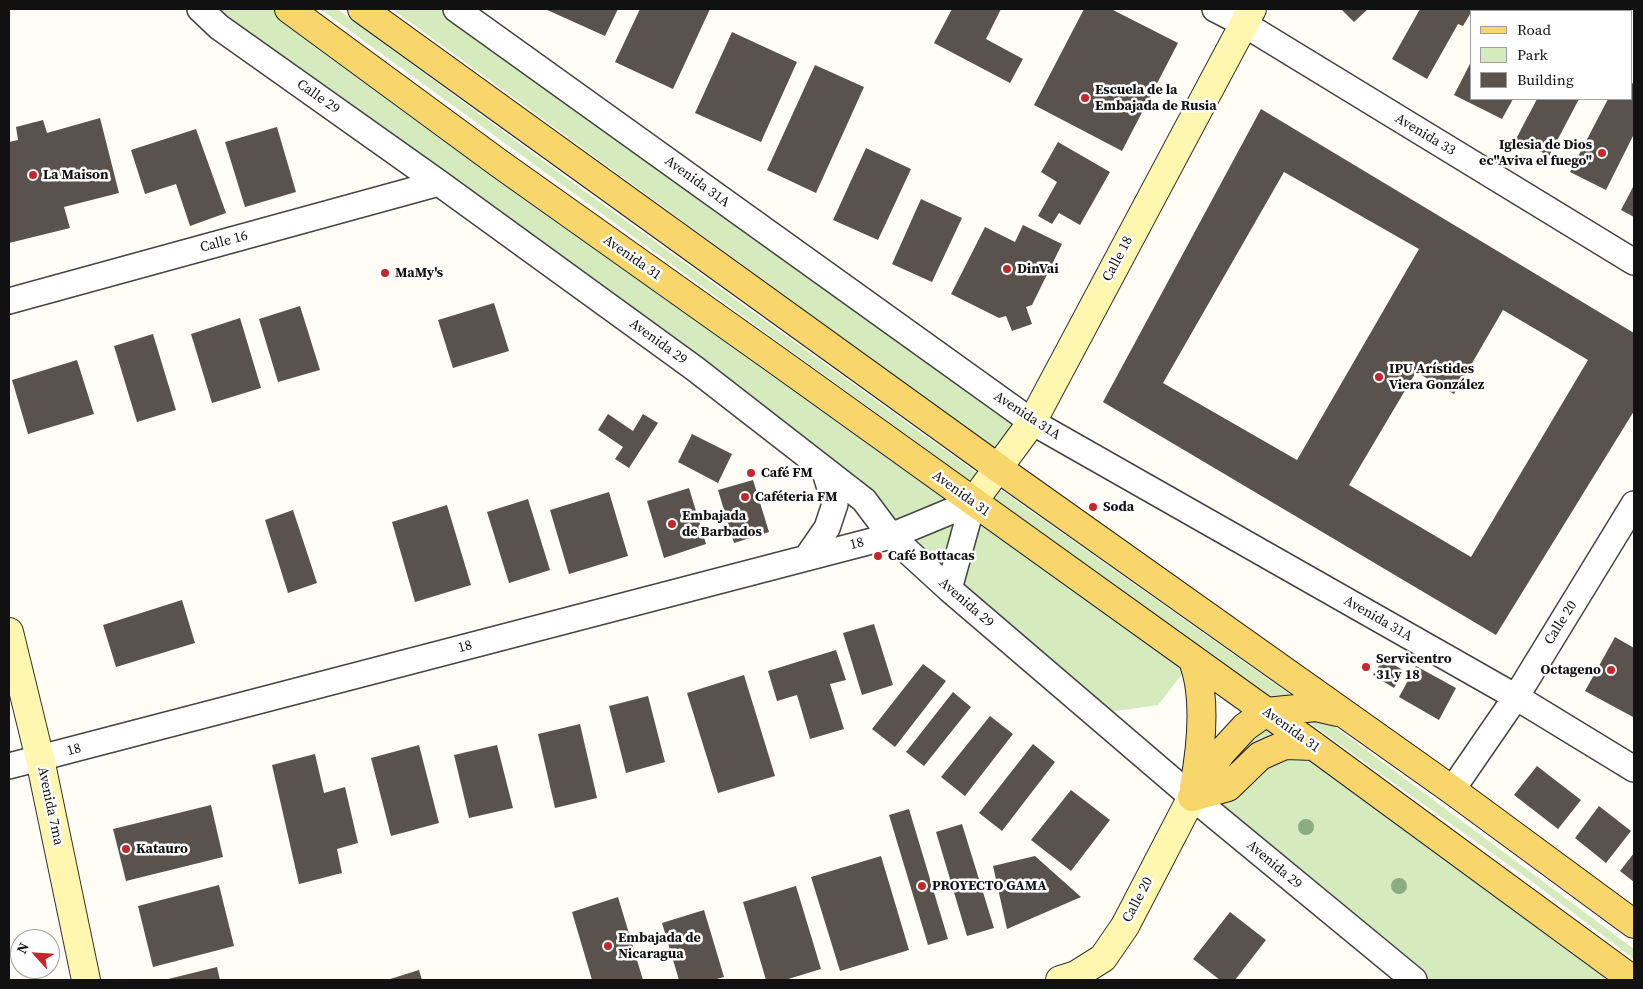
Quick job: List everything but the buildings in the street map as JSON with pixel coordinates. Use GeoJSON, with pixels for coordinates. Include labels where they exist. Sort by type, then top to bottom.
{"type":"FeatureCollection","features":[{"type":"Feature","properties":{"kind":"main road","name":"Avenida 31"},"geometry":{"type":"LineString","coordinates":[[289,9],[500,164],[1314,746],[1633,980]]}},
{"type":"Feature","properties":{"kind":"main road"},"geometry":{"type":"LineString","coordinates":[[362,9],[998,468],[1452,790],[1634,924]]}},
{"type":"Feature","properties":{"kind":"main road"},"geometry":{"type":"LineString","coordinates":[[1192,797],[1199,759],[1201,711],[1200,688],[1193,660]]}},
{"type":"Feature","properties":{"kind":"main road"},"geometry":{"type":"LineString","coordinates":[[1192,797],[1221,753],[1245,727],[1266,712],[1316,707],[1342,713]]}},
{"type":"Feature","properties":{"kind":"main road"},"geometry":{"type":"LineString","coordinates":[[1192,797],[1228,786],[1260,756],[1270,751],[1285,745],[1314,746]]}},
{"type":"Feature","properties":{"kind":"street","name":"Calle 29"},"geometry":{"type":"LineString","coordinates":[[200,9],[219,27],[439,183]]}},
{"type":"Feature","properties":{"kind":"street","name":"Avenida 31A"},"geometry":{"type":"LineString","coordinates":[[456,9],[1032,422],[1516,697],[1634,769]]}},
{"type":"Feature","properties":{"kind":"street","name":"Avenida 33"},"geometry":{"type":"LineString","coordinates":[[1216,9],[1248,16],[1634,262]]}},
{"type":"Feature","properties":{"kind":"street","name":"Calle 18"},"geometry":{"type":"LineString","coordinates":[[949,589],[973,502],[1032,422],[1248,16]]}},
{"type":"Feature","properties":{"kind":"street","name":"Calle 16"},"geometry":{"type":"LineString","coordinates":[[9,301],[439,183]]}},
{"type":"Feature","properties":{"kind":"street","name":"Avenida 29"},"geometry":{"type":"LineString","coordinates":[[439,183],[694,368],[864,500],[891,536],[949,589],[1192,797],[1414,980]]}},
{"type":"Feature","properties":{"kind":"street"},"geometry":{"type":"LineString","coordinates":[[807,557],[827,528],[835,504],[824,469]]}},
{"type":"Feature","properties":{"kind":"street"},"geometry":{"type":"LineString","coordinates":[[891,536],[973,502]]}},
{"type":"Feature","properties":{"kind":"street","name":"Calle 20"},"geometry":{"type":"LineString","coordinates":[[1452,790],[1516,697],[1634,504]]}},
{"type":"Feature","properties":{"kind":"street","name":"18"},"geometry":{"type":"LineString","coordinates":[[40,759],[891,536]]}},
{"type":"Feature","properties":{"kind":"street","name":"Avenida 7ma"},"geometry":{"type":"LineString","coordinates":[[9,632],[40,759],[86,980]]}},
{"type":"Feature","properties":{"kind":"street"},"geometry":{"type":"LineString","coordinates":[[9,766],[40,759]]}},
{"type":"Feature","properties":{"kind":"street","name":"Calle 20"},"geometry":{"type":"LineString","coordinates":[[1071,978],[1103,958],[1125,926],[1192,797]]}},
{"type":"Feature","properties":{"kind":"green space"},"geometry":{"type":"Polygon","coordinates":[[[200,9],[289,9],[1193,660],[1158,705],[1096,714],[864,500],[200,9]]]}},
{"type":"Feature","properties":{"kind":"green space"},"geometry":{"type":"Polygon","coordinates":[[[320,9],[337,9],[569,180],[980,475],[973,483],[320,9]]]}},
{"type":"Feature","properties":{"kind":"green space"},"geometry":{"type":"Polygon","coordinates":[[[392,9],[439,9],[1016,428],[998,451],[392,9]]]}},
{"type":"Feature","properties":{"kind":"green space"},"geometry":{"type":"Polygon","coordinates":[[[997,487],[1295,698],[1280,702],[1270,696],[989,495],[997,487]]]}},
{"type":"Feature","properties":{"kind":"green space"},"geometry":{"type":"Polygon","coordinates":[[[1266,712],[1633,980],[1414,980],[1192,797],[1266,712]]]}},
{"type":"Feature","properties":{"kind":"green space"},"geometry":{"type":"Polygon","coordinates":[[[1301,717],[1323,718],[1634,949],[1634,959],[1534,883],[1301,717]]]}},
{"type":"Feature","properties":{"kind":"place","name":"Escuela de la Embajada de Rusia"},"geometry":{"type":"Point","coordinates":[1085,98]}},
{"type":"Feature","properties":{"kind":"place","name":"Iglesia de Dios ec\"Aviva el fuego\""},"geometry":{"type":"Point","coordinates":[1602,153]}},
{"type":"Feature","properties":{"kind":"place","name":"La Maison"},"geometry":{"type":"Point","coordinates":[33,175]}},
{"type":"Feature","properties":{"kind":"place","name":"DinVai"},"geometry":{"type":"Point","coordinates":[1007,269]}},
{"type":"Feature","properties":{"kind":"place","name":"MaMy's"},"geometry":{"type":"Point","coordinates":[385,273]}},
{"type":"Feature","properties":{"kind":"place","name":"IPU Arístides Viera González"},"geometry":{"type":"Point","coordinates":[1379,377]}},
{"type":"Feature","properties":{"kind":"place","name":"Café FM"},"geometry":{"type":"Point","coordinates":[751,473]}},
{"type":"Feature","properties":{"kind":"place","name":"Caféteria FM"},"geometry":{"type":"Point","coordinates":[745,497]}},
{"type":"Feature","properties":{"kind":"place","name":"Soda"},"geometry":{"type":"Point","coordinates":[1093,507]}},
{"type":"Feature","properties":{"kind":"place","name":"Embajada de Barbados"},"geometry":{"type":"Point","coordinates":[672,524]}},
{"type":"Feature","properties":{"kind":"place","name":"Café Bottacas"},"geometry":{"type":"Point","coordinates":[878,556]}},
{"type":"Feature","properties":{"kind":"place","name":"Servicentro 31 y 18"},"geometry":{"type":"Point","coordinates":[1366,667]}},
{"type":"Feature","properties":{"kind":"place","name":"Octageno"},"geometry":{"type":"Point","coordinates":[1611,670]}},
{"type":"Feature","properties":{"kind":"place","name":"Katauro"},"geometry":{"type":"Point","coordinates":[126,849]}},
{"type":"Feature","properties":{"kind":"place","name":"PROYECTO GAMA"},"geometry":{"type":"Point","coordinates":[922,886]}},
{"type":"Feature","properties":{"kind":"place","name":"Embajada de Nicaragua"},"geometry":{"type":"Point","coordinates":[608,946]}}]}
